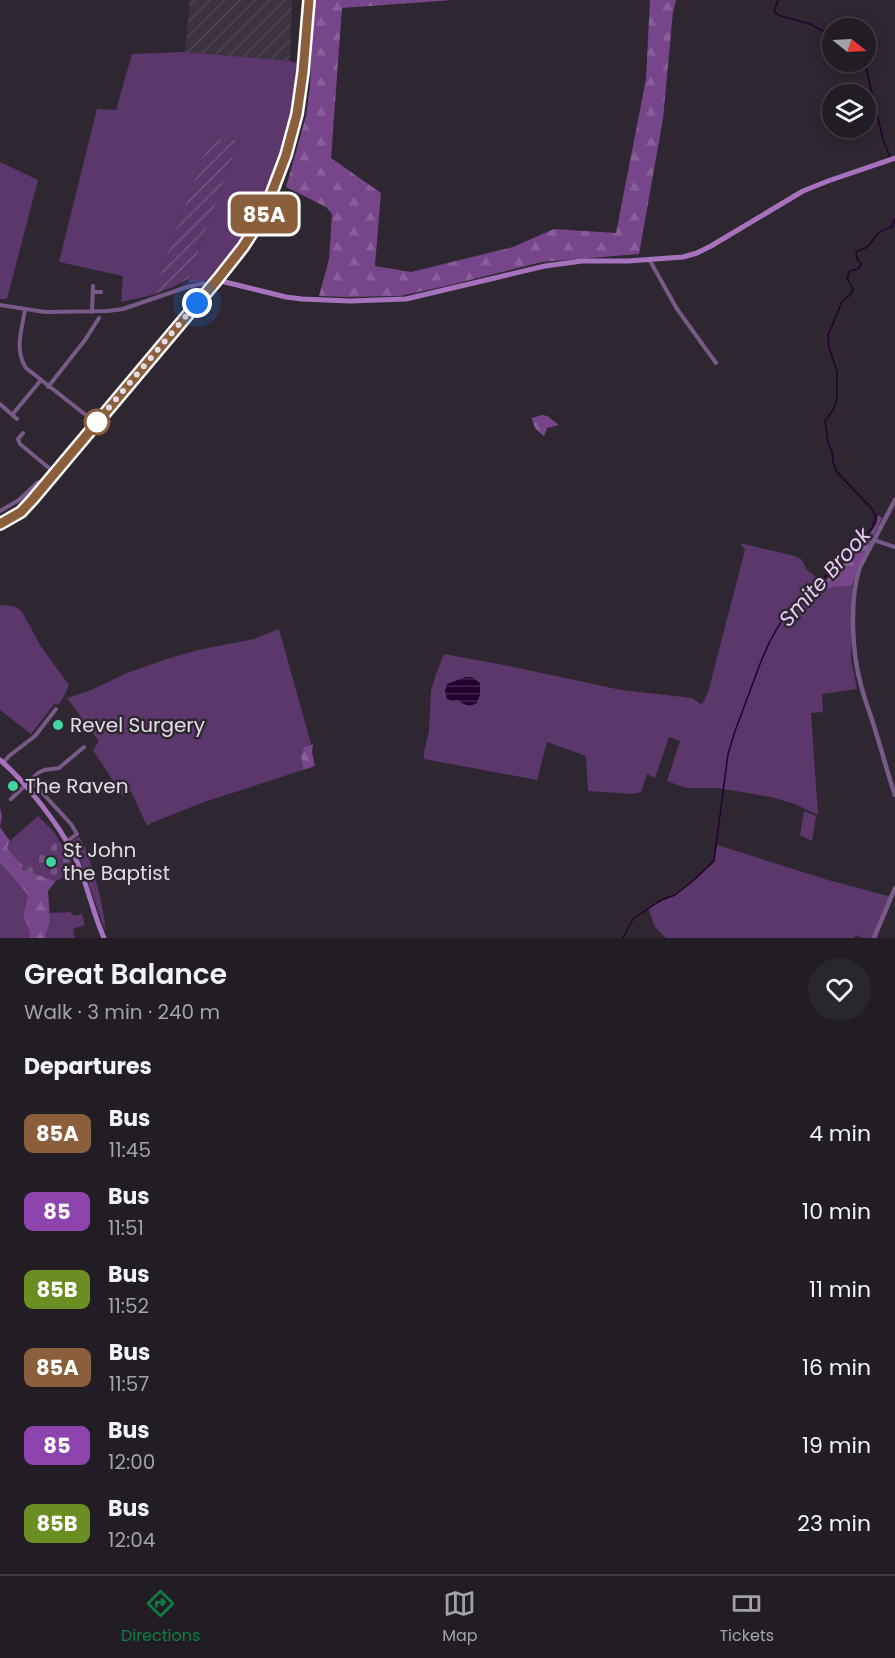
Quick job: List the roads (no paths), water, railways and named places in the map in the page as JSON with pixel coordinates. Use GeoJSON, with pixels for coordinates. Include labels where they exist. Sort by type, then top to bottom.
{"type":"FeatureCollection","features":[{"type":"Feature","properties":{"kind":"main road"},"geometry":{"type":"LineString","coordinates":[[0,524],[21,512],[45,485],[217,280],[243,247],[263,216],[286,155],[301,96],[309,0]]}},
{"type":"Feature","properties":{"kind":"main road"},"geometry":{"type":"LineString","coordinates":[[217,280],[302,299],[406,299],[545,266],[582,261],[683,257],[697,253],[803,191],[895,158]]}},
{"type":"Feature","properties":{"kind":"main road"},"geometry":{"type":"LineString","coordinates":[[2,762],[26,786],[73,852],[104,938]]}},
{"type":"Feature","properties":{"kind":"street"},"geometry":{"type":"LineString","coordinates":[[649,259],[677,309],[716,363]]}},
{"type":"Feature","properties":{"kind":"street"},"geometry":{"type":"LineString","coordinates":[[0,305],[45,312],[92,312],[123,309],[195,285],[204,284],[211,287]]}},
{"type":"Feature","properties":{"kind":"street"},"geometry":{"type":"LineString","coordinates":[[92,312],[93,286]]}},
{"type":"Feature","properties":{"kind":"street"},"geometry":{"type":"LineString","coordinates":[[93,292],[101,292]]}},
{"type":"Feature","properties":{"kind":"street"},"geometry":{"type":"LineString","coordinates":[[25,309],[19,355],[26,368],[96,423]]}},
{"type":"Feature","properties":{"kind":"street"},"geometry":{"type":"LineString","coordinates":[[48,387],[99,318]]}},
{"type":"Feature","properties":{"kind":"street"},"geometry":{"type":"LineString","coordinates":[[12,416],[40,380]]}},
{"type":"Feature","properties":{"kind":"street"},"geometry":{"type":"LineString","coordinates":[[0,404],[17,419]]}},
{"type":"Feature","properties":{"kind":"street"},"geometry":{"type":"LineString","coordinates":[[23,433],[18,439],[20,444],[55,473]]}},
{"type":"Feature","properties":{"kind":"street"},"geometry":{"type":"LineString","coordinates":[[0,511],[19,500],[37,483],[45,485]]}},
{"type":"Feature","properties":{"kind":"street"},"geometry":{"type":"LineString","coordinates":[[895,500],[860,567],[854,590],[856,660],[861,685],[895,795]]}},
{"type":"Feature","properties":{"kind":"street"},"geometry":{"type":"LineString","coordinates":[[874,540],[895,547]]}},
{"type":"Feature","properties":{"kind":"street"},"geometry":{"type":"LineString","coordinates":[[2,762],[35,736],[56,709]]}},
{"type":"Feature","properties":{"kind":"street"},"geometry":{"type":"LineString","coordinates":[[11,799],[38,772],[59,768],[84,747]]}},
{"type":"Feature","properties":{"kind":"street"},"geometry":{"type":"LineString","coordinates":[[26,786],[31,783],[35,785],[78,834],[66,842]]}},
{"type":"Feature","properties":{"kind":"street"},"geometry":{"type":"LineString","coordinates":[[45,811],[53,804]]}},
{"type":"Feature","properties":{"kind":"street"},"geometry":{"type":"LineString","coordinates":[[55,825],[64,817]]}},
{"type":"Feature","properties":{"kind":"street"},"geometry":{"type":"LineString","coordinates":[[874,938],[895,888]]}},
{"type":"Feature","properties":{"kind":"waterway","name":"Smite Brook"},"geometry":{"type":"LineString","coordinates":[[778,0],[774,11],[778,15],[810,24],[822,31]]}},
{"type":"Feature","properties":{"kind":"waterway","name":"Smite Brook"},"geometry":{"type":"LineString","coordinates":[[867,72],[883,139],[890,157]]}},
{"type":"Feature","properties":{"kind":"waterway","name":"Smite Brook"},"geometry":{"type":"LineString","coordinates":[[623,938],[633,919],[661,900],[675,895],[714,861],[728,754],[769,643],[783,618],[796,608],[872,528],[876,517],[873,510],[836,471],[828,443],[825,421],[837,399],[837,372],[829,347],[828,335],[842,302],[853,289],[847,278],[850,271],[858,269],[861,264],[856,252],[868,246],[880,232],[892,227],[895,219]]}},
{"type":"Feature","properties":{"kind":"place","name":"Revel Surgery"},"geometry":{"type":"Point","coordinates":[58,725]}},
{"type":"Feature","properties":{"kind":"place","name":"The Raven"},"geometry":{"type":"Point","coordinates":[13,786]}},
{"type":"Feature","properties":{"kind":"place","name":"St John the Baptist"},"geometry":{"type":"Point","coordinates":[51,862]}}]}
